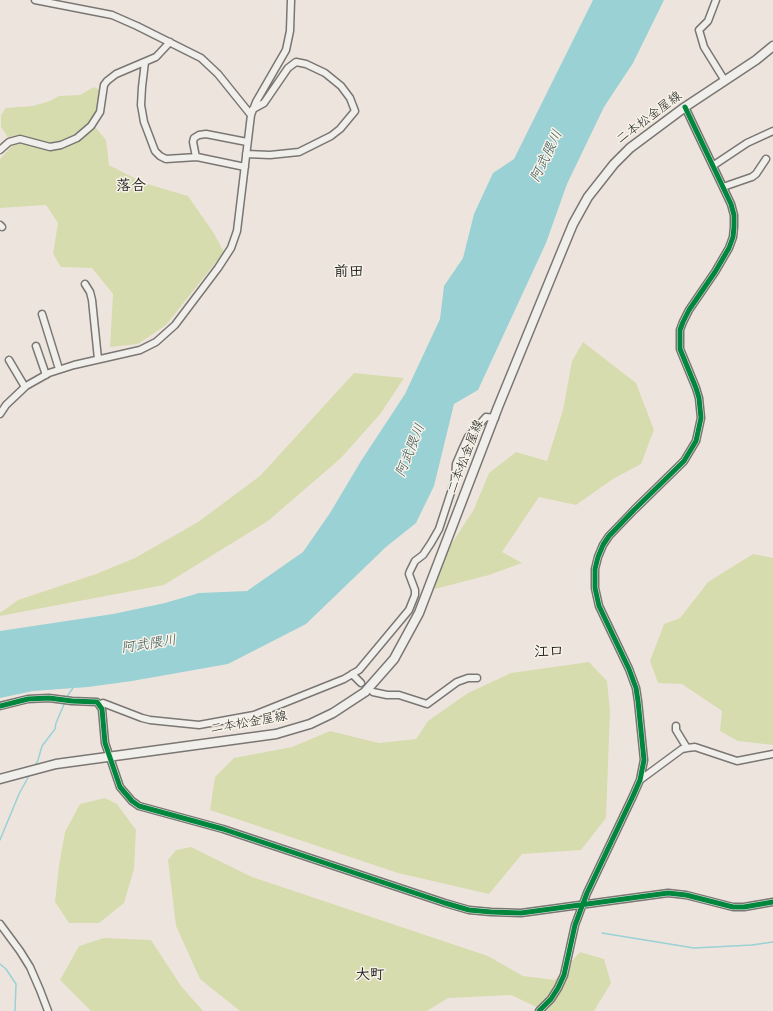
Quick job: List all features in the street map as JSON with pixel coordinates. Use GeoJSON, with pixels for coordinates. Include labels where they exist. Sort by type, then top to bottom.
{"type":"FeatureCollection","features":[{"type":"Feature","properties":{"kind":"main road","name":"二本松金屋線"},"geometry":{"type":"LineString","coordinates":[[0,779],[56,764],[276,734],[310,724],[333,713],[365,692],[394,659],[419,614],[561,253],[573,224],[588,197],[614,164],[630,148],[685,107],[756,60],[773,46]]}},
{"type":"Feature","properties":{"kind":"street"},"geometry":{"type":"LineString","coordinates":[[35,0],[112,15],[201,58],[213,68],[251,116]]}},
{"type":"Feature","properties":{"kind":"street"},"geometry":{"type":"LineString","coordinates":[[0,414],[25,387],[46,375],[59,369],[128,353],[148,346],[167,333],[222,262],[236,237],[251,116],[253,109],[286,50],[290,31],[291,0]]}},
{"type":"Feature","properties":{"kind":"street"},"geometry":{"type":"LineString","coordinates":[[716,0],[708,21],[699,30],[704,47],[726,81]]}},
{"type":"Feature","properties":{"kind":"street"},"geometry":{"type":"LineString","coordinates":[[0,150],[9,142],[20,139],[50,146],[61,145],[77,138],[91,126],[100,112],[104,85],[107,81],[116,74],[156,57],[170,42]]}},
{"type":"Feature","properties":{"kind":"street"},"geometry":{"type":"LineString","coordinates":[[145,62],[141,105],[144,122],[154,151],[166,159],[196,157],[245,167]]}},
{"type":"Feature","properties":{"kind":"street"},"geometry":{"type":"LineString","coordinates":[[246,154],[270,155],[299,152],[331,136],[340,129],[355,111],[350,98],[341,86],[325,73],[306,64],[296,62],[288,68],[264,102],[253,109]]}},
{"type":"Feature","properties":{"kind":"street"},"geometry":{"type":"LineString","coordinates":[[539,1011],[551,999],[561,981],[575,925],[586,893],[640,780],[644,760],[636,688],[630,669],[599,606],[595,588],[595,569],[601,551],[609,536],[684,461],[696,441],[701,418],[699,398],[680,349],[680,330],[689,310],[715,272],[733,238],[734,215],[731,204],[714,165],[685,107]]}},
{"type":"Feature","properties":{"kind":"street"},"geometry":{"type":"LineString","coordinates":[[714,165],[747,143],[773,131]]}},
{"type":"Feature","properties":{"kind":"street"},"geometry":{"type":"LineString","coordinates":[[196,157],[193,142],[194,138],[199,135],[206,134],[247,142]]}},
{"type":"Feature","properties":{"kind":"street"},"geometry":{"type":"LineString","coordinates":[[723,187],[752,177],[756,174],[766,158]]}},
{"type":"Feature","properties":{"kind":"street"},"geometry":{"type":"LineString","coordinates":[[85,284],[92,300],[98,360]]}},
{"type":"Feature","properties":{"kind":"street"},"geometry":{"type":"LineString","coordinates":[[42,314],[59,369]]}},
{"type":"Feature","properties":{"kind":"street"},"geometry":{"type":"LineString","coordinates":[[36,346],[46,375]]}},
{"type":"Feature","properties":{"kind":"street"},"geometry":{"type":"LineString","coordinates":[[9,360],[25,387]]}},
{"type":"Feature","properties":{"kind":"street"},"geometry":{"type":"LineString","coordinates":[[0,706],[28,699],[49,698],[72,701],[94,701],[150,720],[199,725],[254,715],[303,694],[344,679],[365,664],[409,610],[415,595],[415,590],[409,574],[415,561],[423,555],[439,529],[455,480],[456,464],[462,450],[468,437],[486,417],[495,418]]}},
{"type":"Feature","properties":{"kind":"street"},"geometry":{"type":"LineString","coordinates":[[352,674],[361,683]]}},
{"type":"Feature","properties":{"kind":"street"},"geometry":{"type":"LineString","coordinates":[[374,692],[410,697],[427,704],[457,682],[468,678],[477,678]]}},
{"type":"Feature","properties":{"kind":"street"},"geometry":{"type":"LineString","coordinates":[[100,704],[103,713],[105,743],[120,787],[132,801],[139,806],[223,829],[445,903],[469,910],[521,913],[668,893],[686,894],[733,907],[744,907],[773,902]]}},
{"type":"Feature","properties":{"kind":"street"},"geometry":{"type":"LineString","coordinates":[[676,726],[676,730],[687,748]]}},
{"type":"Feature","properties":{"kind":"street"},"geometry":{"type":"LineString","coordinates":[[640,780],[677,752],[687,748],[695,747],[737,761],[773,754]]}},
{"type":"Feature","properties":{"kind":"street"},"geometry":{"type":"LineString","coordinates":[[0,924],[30,967],[48,1011]]}},
{"type":"Feature","properties":{"kind":"green space"},"geometry":{"type":"Polygon","coordinates":[[[94,87],[100,90],[100,100],[97,112],[90,121],[106,140],[109,165],[144,183],[188,196],[213,232],[224,252],[166,325],[138,344],[110,347],[113,294],[92,268],[61,267],[53,254],[58,223],[46,205],[0,208],[0,159],[13,145],[1,127],[1,115],[6,108],[33,106],[50,101],[59,96],[80,95],[94,87]]]}},
{"type":"Feature","properties":{"kind":"green space"},"geometry":{"type":"Polygon","coordinates":[[[583,342],[636,383],[654,430],[641,464],[613,479],[576,505],[539,497],[502,552],[522,563],[489,575],[435,589],[434,571],[474,509],[489,473],[516,452],[547,461],[563,410],[572,361],[583,342]]]}},
{"type":"Feature","properties":{"kind":"green space"},"geometry":{"type":"Polygon","coordinates":[[[354,373],[404,378],[381,413],[341,458],[268,521],[164,585],[0,616],[0,613],[18,600],[96,574],[135,558],[198,522],[260,476],[354,373]]]}},
{"type":"Feature","properties":{"kind":"green space"},"geometry":{"type":"Polygon","coordinates":[[[753,554],[773,558],[773,745],[738,741],[720,731],[722,711],[682,684],[658,683],[650,661],[664,624],[680,618],[708,582],[753,554]]]}},
{"type":"Feature","properties":{"kind":"green space"},"geometry":{"type":"Polygon","coordinates":[[[589,662],[607,681],[610,711],[606,818],[581,850],[522,854],[489,894],[398,873],[210,810],[215,777],[234,758],[292,747],[330,731],[379,743],[416,739],[428,721],[468,693],[511,673],[589,662]]]}},
{"type":"Feature","properties":{"kind":"green space"},"geometry":{"type":"Polygon","coordinates":[[[105,798],[117,804],[136,830],[134,869],[124,903],[99,923],[69,923],[55,902],[59,865],[65,832],[80,804],[105,798]]]}},
{"type":"Feature","properties":{"kind":"green space"},"geometry":{"type":"Polygon","coordinates":[[[191,847],[252,877],[488,956],[523,976],[555,980],[580,952],[604,959],[611,983],[594,1011],[545,1011],[511,995],[448,998],[427,1011],[240,1011],[200,979],[176,926],[168,860],[176,850],[191,847]]]}},
{"type":"Feature","properties":{"kind":"green space"},"geometry":{"type":"Polygon","coordinates":[[[104,938],[151,940],[181,986],[203,1011],[91,1011],[60,980],[79,946],[104,938]]]}},
{"type":"Feature","properties":{"kind":"water","name":"阿武隈川"},"geometry":{"type":"Polygon","coordinates":[[[593,0],[664,0],[633,63],[604,107],[567,184],[546,243],[478,390],[454,404],[434,486],[416,523],[386,547],[306,624],[228,664],[132,681],[88,687],[33,691],[0,698],[0,631],[113,614],[165,603],[199,593],[247,591],[303,552],[330,513],[361,461],[405,394],[440,319],[444,286],[463,258],[474,214],[493,173],[514,159],[593,0]]]}},
{"type":"Feature","properties":{"kind":"waterway"},"geometry":{"type":"LineString","coordinates":[[66,698],[73,688]]}},
{"type":"Feature","properties":{"kind":"waterway"},"geometry":{"type":"LineString","coordinates":[[35,766],[42,746],[55,729],[65,702]]}},
{"type":"Feature","properties":{"kind":"waterway"},"geometry":{"type":"LineString","coordinates":[[0,840],[19,794],[30,774]]}},
{"type":"Feature","properties":{"kind":"waterway"},"geometry":{"type":"LineString","coordinates":[[602,933],[694,948],[752,945],[773,942]]}},
{"type":"Feature","properties":{"kind":"waterway"},"geometry":{"type":"LineString","coordinates":[[0,964],[6,969],[16,984],[15,1011]]}},
{"type":"Feature","properties":{"kind":"cycle path"},"geometry":{"type":"LineString","coordinates":[[539,1011],[551,999],[564,975],[575,925],[587,893],[640,780],[644,760],[636,688],[629,669],[599,606],[595,588],[595,569],[598,557],[609,536],[684,461],[696,441],[701,418],[699,398],[680,349],[680,330],[689,310],[715,272],[729,248],[733,237],[734,215],[731,204],[685,107]]}},
{"type":"Feature","properties":{"kind":"cycle path"},"geometry":{"type":"LineString","coordinates":[[0,706],[28,699],[49,698],[97,702],[102,709],[105,743],[120,787],[132,801],[139,806],[223,829],[469,910],[521,913],[668,893],[686,895],[733,907],[744,907],[773,902]]}},
{"type":"Feature","properties":{"kind":"district","name":"落合"},"geometry":{"type":"Point","coordinates":[131,188]}},
{"type":"Feature","properties":{"kind":"district","name":"前田"},"geometry":{"type":"Point","coordinates":[349,274]}},
{"type":"Feature","properties":{"kind":"district","name":"江口"},"geometry":{"type":"Point","coordinates":[549,654]}},
{"type":"Feature","properties":{"kind":"district","name":"大町"},"geometry":{"type":"Point","coordinates":[370,977]}}]}
